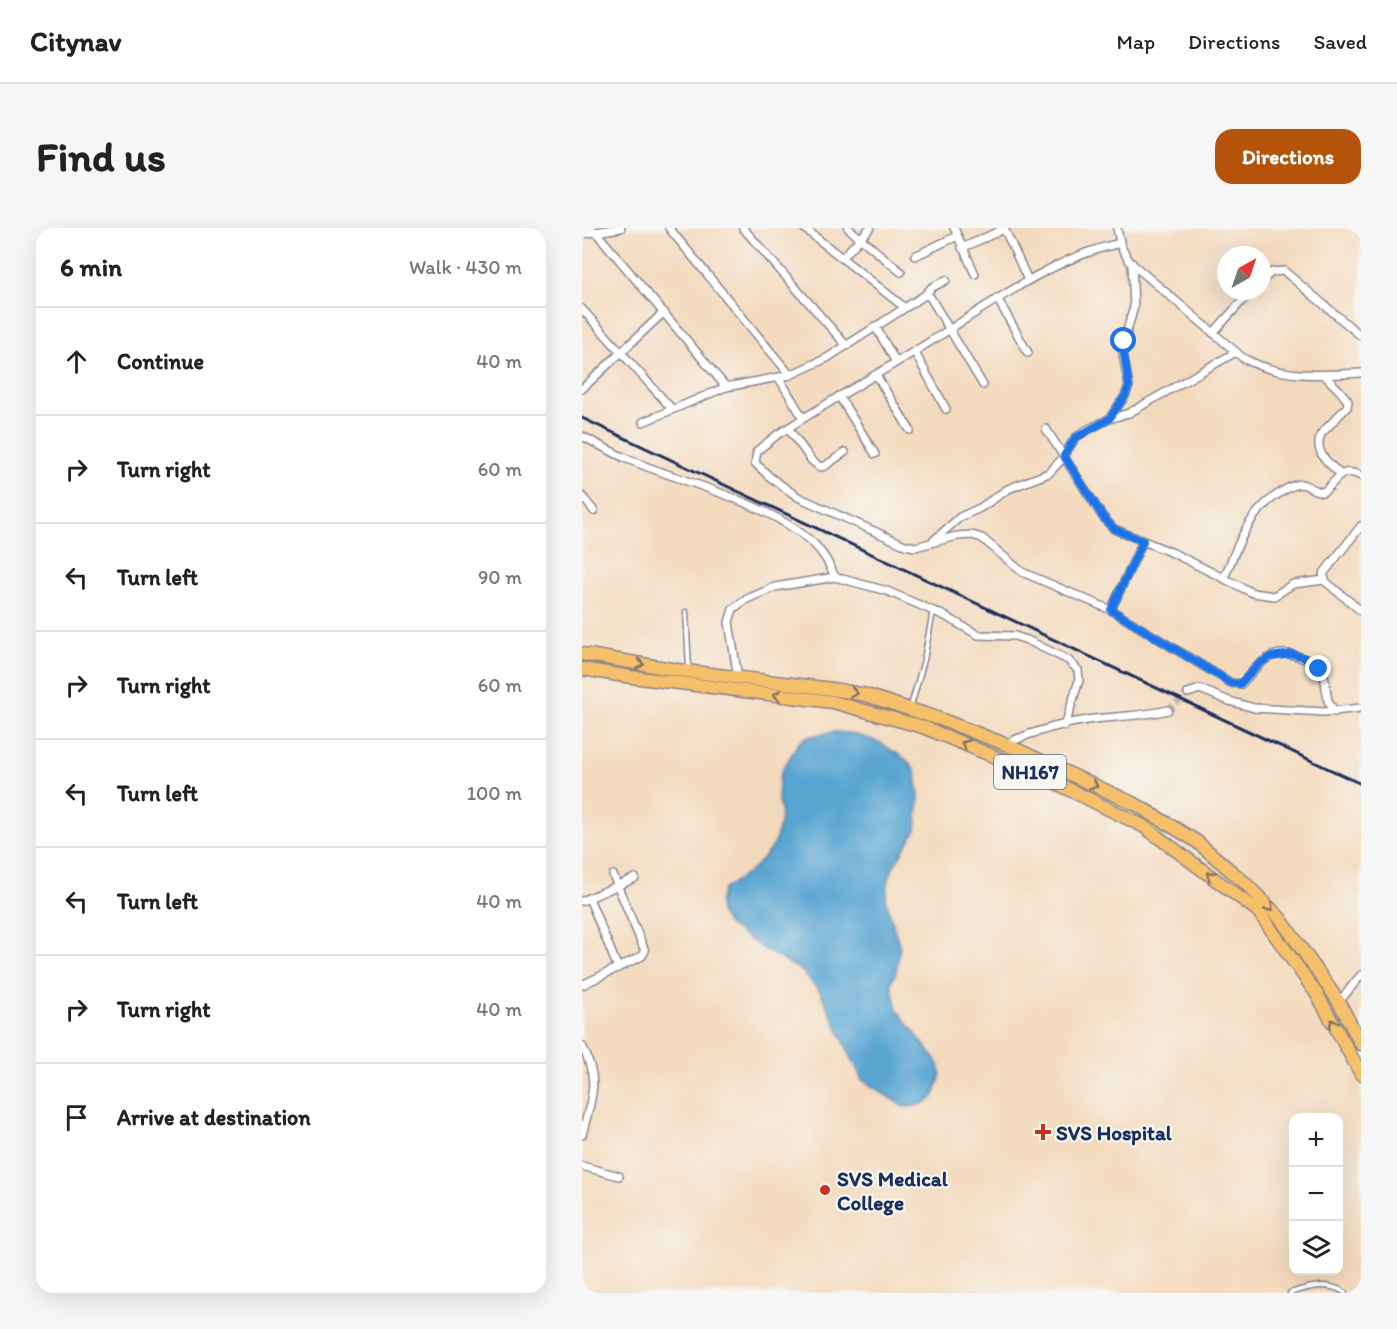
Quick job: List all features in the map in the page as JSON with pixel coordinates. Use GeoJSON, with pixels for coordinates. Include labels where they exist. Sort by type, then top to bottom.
{"type":"FeatureCollection","features":[{"type":"Feature","properties":{"kind":"highway","name":"NH167"},"geometry":{"type":"LineString","coordinates":[[582,654],[678,670],[866,695],[1005,744],[1137,805],[1196,841],[1245,883],[1280,918],[1339,1002],[1361,1044]]}},
{"type":"Feature","properties":{"kind":"highway","name":"NH167"},"geometry":{"type":"LineString","coordinates":[[582,669],[833,702],[923,727],[1048,779],[1143,826],[1258,912],[1318,996],[1361,1074]]}},
{"type":"Feature","properties":{"kind":"street"},"geometry":{"type":"LineString","coordinates":[[582,234],[621,228]]}},
{"type":"Feature","properties":{"kind":"street"},"geometry":{"type":"LineString","coordinates":[[669,228],[790,375]]}},
{"type":"Feature","properties":{"kind":"street"},"geometry":{"type":"LineString","coordinates":[[743,228],[846,345]]}},
{"type":"Feature","properties":{"kind":"street"},"geometry":{"type":"LineString","coordinates":[[804,228],[904,307]]}},
{"type":"Feature","properties":{"kind":"street"},"geometry":{"type":"LineString","coordinates":[[848,228],[901,272]]}},
{"type":"Feature","properties":{"kind":"street"},"geometry":{"type":"LineString","coordinates":[[842,258],[870,228]]}},
{"type":"Feature","properties":{"kind":"street"},"geometry":{"type":"LineString","coordinates":[[954,228],[975,274]]}},
{"type":"Feature","properties":{"kind":"street"},"geometry":{"type":"LineString","coordinates":[[962,248],[1004,228],[1028,280]]}},
{"type":"Feature","properties":{"kind":"street"},"geometry":{"type":"LineString","coordinates":[[1117,228],[1120,243],[1132,263],[1236,352],[1256,365],[1281,373],[1324,375],[1360,372]]}},
{"type":"Feature","properties":{"kind":"street"},"geometry":{"type":"LineString","coordinates":[[595,231],[726,387]]}},
{"type":"Feature","properties":{"kind":"street"},"geometry":{"type":"LineString","coordinates":[[915,256],[957,236]]}},
{"type":"Feature","properties":{"kind":"street"},"geometry":{"type":"LineString","coordinates":[[1120,243],[1089,251],[1028,280],[998,298],[876,375],[803,417],[757,452],[755,463],[798,497],[888,539],[915,547],[957,536],[972,535],[982,538],[1022,572],[1111,610],[1231,683],[1240,684],[1259,664],[1270,657],[1292,654],[1303,657],[1324,675],[1328,701],[1335,712]]}},
{"type":"Feature","properties":{"kind":"street"},"geometry":{"type":"LineString","coordinates":[[1109,419],[1129,386],[1124,341],[1134,307],[1132,263]]}},
{"type":"Feature","properties":{"kind":"street"},"geometry":{"type":"LineString","coordinates":[[1271,273],[1284,271],[1361,336]]}},
{"type":"Feature","properties":{"kind":"street"},"geometry":{"type":"LineString","coordinates":[[643,422],[726,387],[790,375],[827,358],[946,279]]}},
{"type":"Feature","properties":{"kind":"street"},"geometry":{"type":"LineString","coordinates":[[925,295],[930,297],[951,329],[983,385]]}},
{"type":"Feature","properties":{"kind":"street"},"geometry":{"type":"LineString","coordinates":[[998,298],[1028,353]]}},
{"type":"Feature","properties":{"kind":"street"},"geometry":{"type":"LineString","coordinates":[[1213,333],[1243,300]]}},
{"type":"Feature","properties":{"kind":"street"},"geometry":{"type":"LineString","coordinates":[[582,309],[672,410]]}},
{"type":"Feature","properties":{"kind":"street"},"geometry":{"type":"LineString","coordinates":[[582,389],[664,312]]}},
{"type":"Feature","properties":{"kind":"street"},"geometry":{"type":"LineString","coordinates":[[874,326],[896,362]]}},
{"type":"Feature","properties":{"kind":"street"},"geometry":{"type":"LineString","coordinates":[[914,351],[946,409]]}},
{"type":"Feature","properties":{"kind":"street"},"geometry":{"type":"LineString","coordinates":[[931,543],[960,517],[980,508],[1008,489],[1049,473],[1064,456],[1075,438],[1109,419],[1129,413],[1236,352]]}},
{"type":"Feature","properties":{"kind":"street"},"geometry":{"type":"LineString","coordinates":[[876,375],[910,430]]}},
{"type":"Feature","properties":{"kind":"street"},"geometry":{"type":"LineString","coordinates":[[1324,375],[1348,401],[1347,407],[1319,440],[1320,453],[1341,474]]}},
{"type":"Feature","properties":{"kind":"street"},"geometry":{"type":"LineString","coordinates":[[779,378],[803,417]]}},
{"type":"Feature","properties":{"kind":"street"},"geometry":{"type":"LineString","coordinates":[[839,396],[875,454]]}},
{"type":"Feature","properties":{"kind":"street"},"geometry":{"type":"LineString","coordinates":[[788,428],[820,467],[845,452]]}},
{"type":"Feature","properties":{"kind":"street"},"geometry":{"type":"LineString","coordinates":[[1046,429],[1103,517],[1114,529],[1253,593],[1274,596],[1293,584],[1325,580]]}},
{"type":"Feature","properties":{"kind":"street"},"geometry":{"type":"LineString","coordinates":[[582,436],[627,459],[702,485],[770,516],[812,543],[828,562],[835,577]]}},
{"type":"Feature","properties":{"kind":"street"},"geometry":{"type":"LineString","coordinates":[[1224,579],[1245,528],[1255,513],[1275,496],[1299,484],[1323,492],[1341,474],[1353,472],[1361,476]]}},
{"type":"Feature","properties":{"kind":"street"},"geometry":{"type":"LineString","coordinates":[[582,496],[594,511]]}},
{"type":"Feature","properties":{"kind":"street"},"geometry":{"type":"LineString","coordinates":[[1361,526],[1323,574],[1325,580],[1361,611]]}},
{"type":"Feature","properties":{"kind":"street"},"geometry":{"type":"LineString","coordinates":[[1111,610],[1143,541]]}},
{"type":"Feature","properties":{"kind":"street"},"geometry":{"type":"LineString","coordinates":[[738,678],[729,622],[733,609],[747,599],[776,587],[835,577],[887,591],[958,622],[978,635],[1015,636],[1027,639],[1075,665],[1078,670],[1078,680],[1065,726]]}},
{"type":"Feature","properties":{"kind":"street"},"geometry":{"type":"LineString","coordinates":[[1188,693],[1200,690],[1254,708],[1335,712],[1361,708]]}},
{"type":"Feature","properties":{"kind":"street"},"geometry":{"type":"LineString","coordinates":[[1005,744],[1022,736],[1091,720],[1154,714],[1168,710]]}},
{"type":"Feature","properties":{"kind":"street"},"geometry":{"type":"LineString","coordinates":[[582,986],[642,956],[645,951],[614,875]]}},
{"type":"Feature","properties":{"kind":"street"},"geometry":{"type":"LineString","coordinates":[[618,968],[585,900],[635,878]]}},
{"type":"Feature","properties":{"kind":"street"},"geometry":{"type":"LineString","coordinates":[[1339,1002],[1361,975]]}},
{"type":"Feature","properties":{"kind":"street"},"geometry":{"type":"LineString","coordinates":[[582,1046],[595,1081],[582,1135]]}},
{"type":"Feature","properties":{"kind":"street"},"geometry":{"type":"LineString","coordinates":[[582,1166],[620,1176]]}},
{"type":"Feature","properties":{"kind":"lane"},"geometry":{"type":"LineString","coordinates":[[909,710],[924,660],[933,611]]}},
{"type":"Feature","properties":{"kind":"lane"},"geometry":{"type":"LineString","coordinates":[[686,612],[689,670]]}},
{"type":"Feature","properties":{"kind":"lane"},"geometry":{"type":"LineString","coordinates":[[1290,1293],[1326,1285],[1346,1293]]}},
{"type":"Feature","properties":{"kind":"water"},"geometry":{"type":"Polygon","coordinates":[[[833,732],[850,733],[879,742],[907,760],[916,772],[919,798],[916,830],[893,867],[886,901],[900,947],[896,972],[891,983],[897,1010],[939,1064],[941,1075],[934,1096],[927,1102],[916,1106],[904,1107],[862,1080],[821,993],[801,970],[728,925],[720,912],[719,902],[723,890],[753,869],[774,845],[781,811],[778,800],[779,780],[781,772],[798,744],[806,737],[833,732]]]}},
{"type":"Feature","properties":{"kind":"tunnel"},"geometry":{"type":"LineString","coordinates":[[1168,710],[1188,693]]}},
{"type":"Feature","properties":{"kind":"railway"},"geometry":{"type":"LineString","coordinates":[[582,418],[1361,784]]}},
{"type":"Feature","properties":{"kind":"place","name":"SVS Hospital"},"geometry":{"type":"Point","coordinates":[1043,1132]}},
{"type":"Feature","properties":{"kind":"place","name":"SVS Medical College"},"geometry":{"type":"Point","coordinates":[825,1190]}},
{"type":"Feature","properties":{"kind":"route"},"geometry":{"type":"LineString","coordinates":[[1124,341],[1129,386],[1125,396],[1109,419],[1075,438],[1064,456],[1103,517],[1114,529],[1143,541],[1111,610],[1231,683],[1240,684],[1259,664],[1270,657],[1292,654],[1303,657],[1319,669]]}}]}
